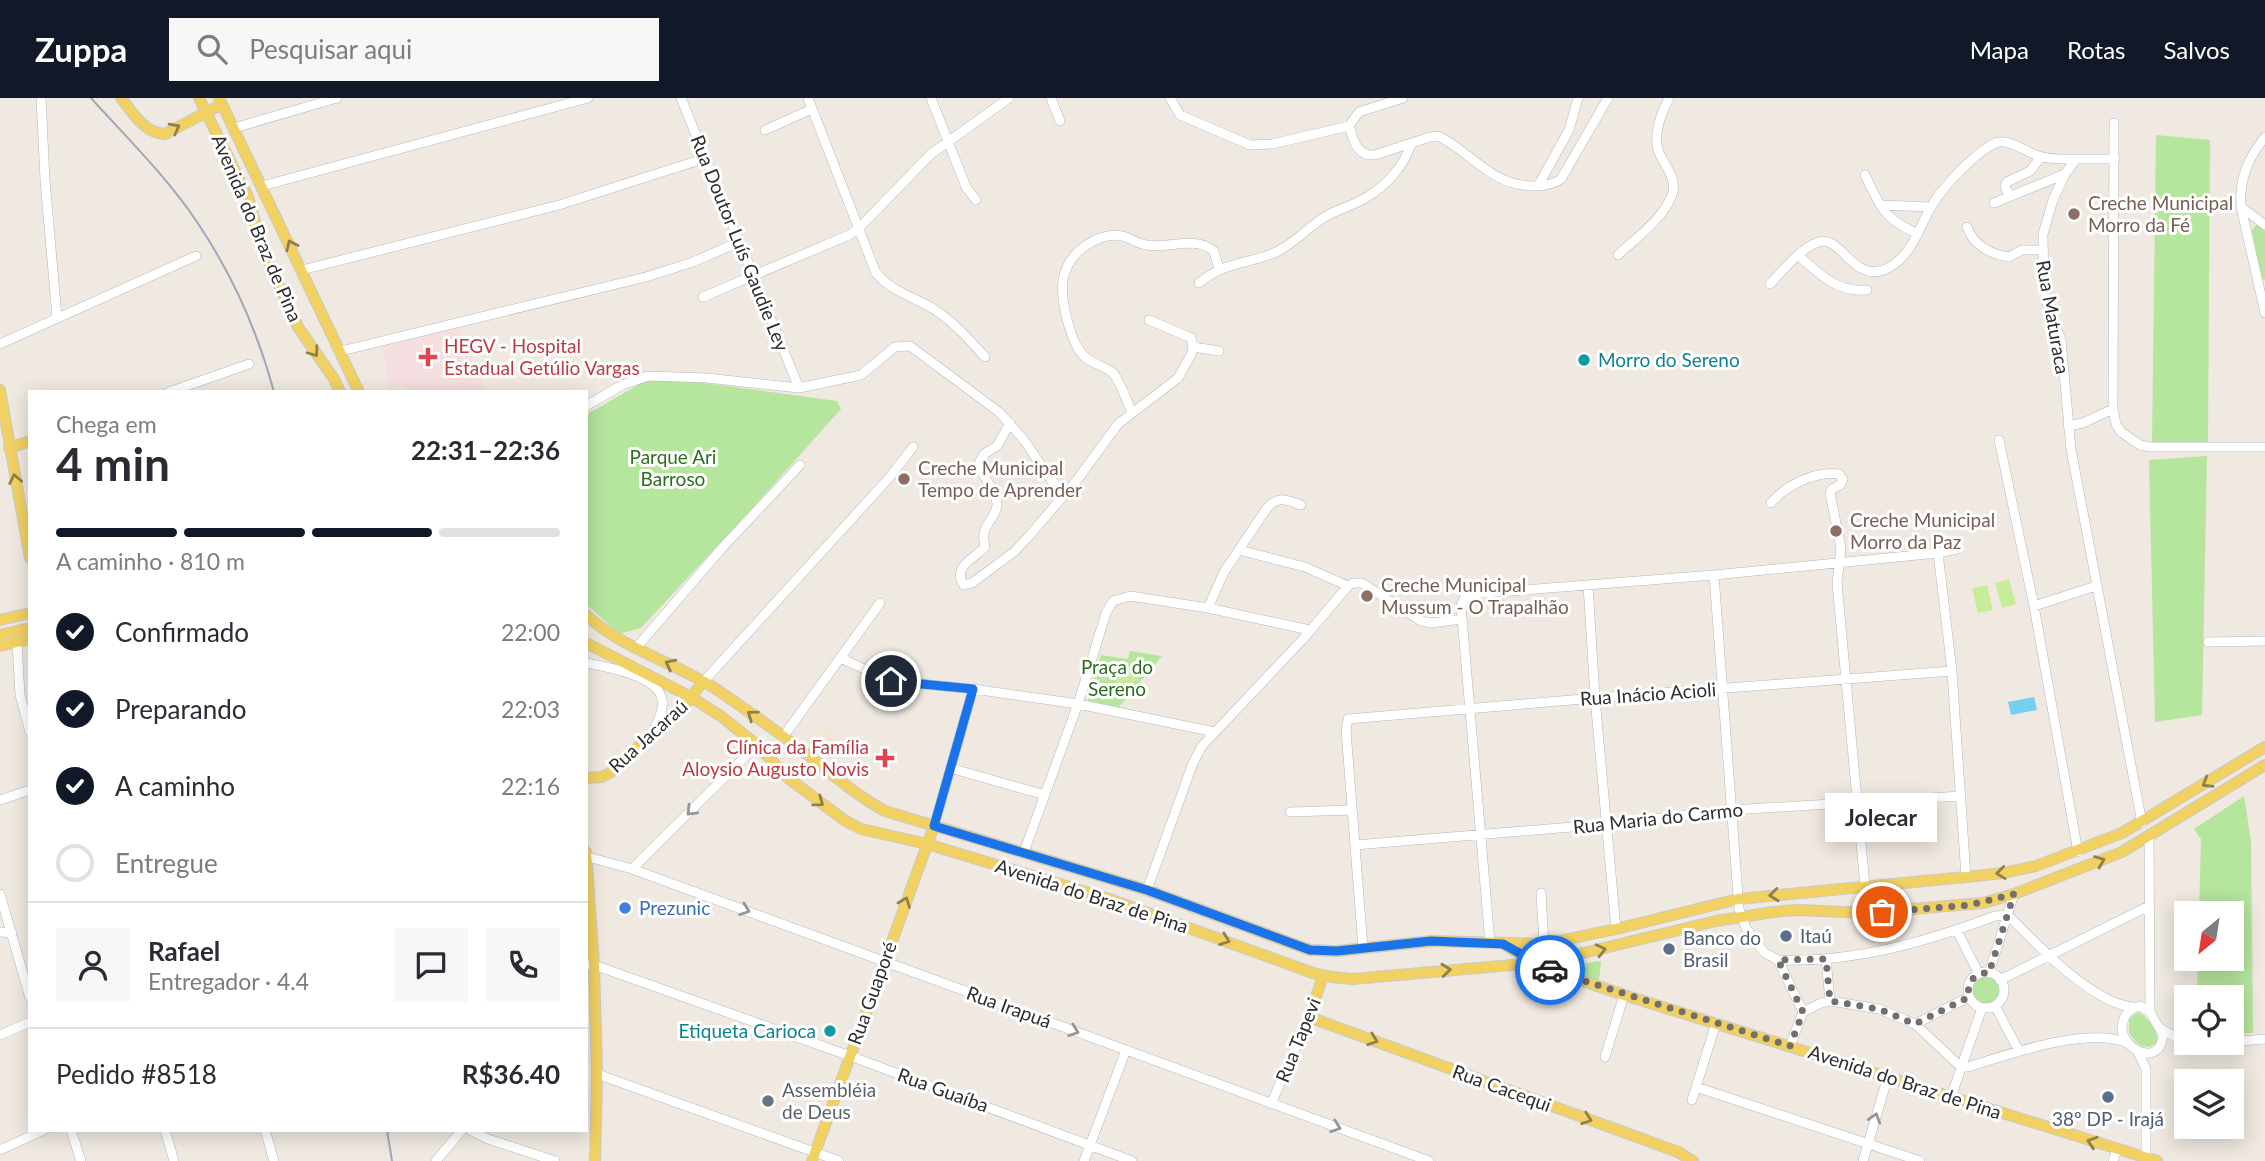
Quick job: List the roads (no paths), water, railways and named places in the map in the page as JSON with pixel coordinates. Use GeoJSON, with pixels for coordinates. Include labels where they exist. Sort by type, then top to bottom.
{"type":"FeatureCollection","features":[{"type":"Feature","properties":{"kind":"main road"},"geometry":{"type":"LineString","coordinates":[[121,98],[145,127],[160,134],[165,134],[221,101]]}},
{"type":"Feature","properties":{"kind":"main road","name":"Avenida do Braz de Pina"},"geometry":{"type":"LineString","coordinates":[[199,98],[248,197],[263,250],[298,327],[339,390]]}},
{"type":"Feature","properties":{"kind":"main road","name":"Avenida do Braz de Pina"},"geometry":{"type":"LineString","coordinates":[[221,101],[358,390]]}},
{"type":"Feature","properties":{"kind":"main road"},"geometry":{"type":"LineString","coordinates":[[0,390],[28,548]]}},
{"type":"Feature","properties":{"kind":"main road"},"geometry":{"type":"LineString","coordinates":[[9,449],[28,442]]}},
{"type":"Feature","properties":{"kind":"main road"},"geometry":{"type":"LineString","coordinates":[[0,620],[28,613]]}},
{"type":"Feature","properties":{"kind":"main road","name":"Avenida do Braz de Pina"},"geometry":{"type":"LineString","coordinates":[[588,617],[598,626],[636,648],[704,682],[869,802],[903,817],[1147,890],[1297,946],[1324,951],[1431,941],[1503,944],[1534,962],[1624,995],[1888,1076],[2115,1155],[2152,1159]]}},
{"type":"Feature","properties":{"kind":"main road"},"geometry":{"type":"LineString","coordinates":[[588,622],[598,626]]}},
{"type":"Feature","properties":{"kind":"main road"},"geometry":{"type":"LineString","coordinates":[[0,635],[28,628]]}},
{"type":"Feature","properties":{"kind":"main road"},"geometry":{"type":"LineString","coordinates":[[0,646],[28,639]]}},
{"type":"Feature","properties":{"kind":"main road","name":"Avenida do Braz de Pina"},"geometry":{"type":"LineString","coordinates":[[588,644],[691,697],[722,717],[757,745],[788,778],[852,825],[870,832],[927,844],[1129,906],[1323,976],[1353,979],[1534,962]]}},
{"type":"Feature","properties":{"kind":"main road","name":"Rua Jacaraú"},"geometry":{"type":"LineString","coordinates":[[588,778],[602,777],[611,772],[704,682]]}},
{"type":"Feature","properties":{"kind":"main road"},"geometry":{"type":"LineString","coordinates":[[1503,944],[1544,944],[1738,898],[2021,870],[2111,839],[2142,823],[2265,747]]}},
{"type":"Feature","properties":{"kind":"main road"},"geometry":{"type":"LineString","coordinates":[[1534,962],[1572,957],[1741,916],[1797,910],[1866,912],[1970,905],[2014,894],[2108,858],[2265,765]]}},
{"type":"Feature","properties":{"kind":"main road","name":"Rua Guaporé"},"geometry":{"type":"LineString","coordinates":[[813,1157],[934,826]]}},
{"type":"Feature","properties":{"kind":"main road"},"geometry":{"type":"LineString","coordinates":[[588,892],[597,1074],[595,1161]]}},
{"type":"Feature","properties":{"kind":"main road","name":"Rua Tapevi"},"geometry":{"type":"LineString","coordinates":[[1309,1017],[1323,976]]}},
{"type":"Feature","properties":{"kind":"main road","name":"Rua Cacequi"},"geometry":{"type":"LineString","coordinates":[[1309,1017],[1676,1157],[1693,1161]]}},
{"type":"Feature","properties":{"kind":"street"},"geometry":{"type":"LineString","coordinates":[[41,98],[57,317]]}},
{"type":"Feature","properties":{"kind":"street"},"geometry":{"type":"LineString","coordinates":[[234,128],[337,98]]}},
{"type":"Feature","properties":{"kind":"street"},"geometry":{"type":"LineString","coordinates":[[262,186],[588,98]]}},
{"type":"Feature","properties":{"kind":"street","name":"Rua Doutor Luís Gaudie Ley"},"geometry":{"type":"LineString","coordinates":[[681,98],[751,276],[799,388]]}},
{"type":"Feature","properties":{"kind":"street"},"geometry":{"type":"LineString","coordinates":[[808,98],[872,263],[882,281],[949,319],[985,357]]}},
{"type":"Feature","properties":{"kind":"street"},"geometry":{"type":"LineString","coordinates":[[931,98],[966,187],[976,200]]}},
{"type":"Feature","properties":{"kind":"street"},"geometry":{"type":"LineString","coordinates":[[703,297],[839,241],[859,228],[931,154],[1009,98]]}},
{"type":"Feature","properties":{"kind":"street"},"geometry":{"type":"LineString","coordinates":[[1051,98],[1060,121]]}},
{"type":"Feature","properties":{"kind":"street"},"geometry":{"type":"LineString","coordinates":[[1170,98],[1180,115],[1250,145],[1272,144],[1349,126],[1359,112],[1403,98]]}},
{"type":"Feature","properties":{"kind":"street"},"geometry":{"type":"LineString","coordinates":[[1538,186],[1569,130],[1578,98]]}},
{"type":"Feature","properties":{"kind":"street"},"geometry":{"type":"LineString","coordinates":[[1349,126],[1358,149],[1366,155],[1375,155],[1438,136],[1502,180],[1521,186],[1538,186],[1561,179],[1608,98]]}},
{"type":"Feature","properties":{"kind":"street"},"geometry":{"type":"LineString","coordinates":[[1618,254],[1657,217],[1672,195],[1673,180],[1657,145],[1660,120],[1669,98]]}},
{"type":"Feature","properties":{"kind":"street"},"geometry":{"type":"LineString","coordinates":[[765,130],[812,109]]}},
{"type":"Feature","properties":{"kind":"street"},"geometry":{"type":"LineString","coordinates":[[2114,122],[2113,409],[2116,424],[2121,432],[2140,445],[2150,447],[2265,447]]}},
{"type":"Feature","properties":{"kind":"street"},"geometry":{"type":"LineString","coordinates":[[2264,141],[2244,171],[2240,192],[2241,206],[2262,288],[2265,313]]}},
{"type":"Feature","properties":{"kind":"street"},"geometry":{"type":"LineString","coordinates":[[1770,284],[1799,256],[1823,240],[1838,248],[1855,265],[1865,270],[1876,272],[1886,269],[1910,249],[1931,206],[1943,191],[1979,154],[1994,144],[2005,142],[2041,157],[2115,159]]}},
{"type":"Feature","properties":{"kind":"street"},"geometry":{"type":"LineString","coordinates":[[1199,283],[1219,269],[1273,253],[1323,218],[1366,198],[1388,181],[1399,168],[1411,144]]}},
{"type":"Feature","properties":{"kind":"street"},"geometry":{"type":"LineString","coordinates":[[2009,196],[2005,186],[2007,182],[2030,171],[2041,157]]}},
{"type":"Feature","properties":{"kind":"street"},"geometry":{"type":"LineString","coordinates":[[302,270],[559,205],[706,158]]}},
{"type":"Feature","properties":{"kind":"street","name":"Rua Maturaca"},"geometry":{"type":"LineString","coordinates":[[2076,159],[2065,174],[2048,218],[2042,250],[2046,301],[2061,340],[2068,426],[2142,823]]}},
{"type":"Feature","properties":{"kind":"street"},"geometry":{"type":"LineString","coordinates":[[1994,203],[2065,174]]}},
{"type":"Feature","properties":{"kind":"street"},"geometry":{"type":"LineString","coordinates":[[1865,175],[1880,205],[1893,221],[1919,234]]}},
{"type":"Feature","properties":{"kind":"street"},"geometry":{"type":"LineString","coordinates":[[1880,205],[1931,206]]}},
{"type":"Feature","properties":{"kind":"street"},"geometry":{"type":"LineString","coordinates":[[2241,206],[2265,225]]}},
{"type":"Feature","properties":{"kind":"street"},"geometry":{"type":"LineString","coordinates":[[1967,227],[1976,242],[1991,253],[2008,257],[2022,250],[2042,250]]}},
{"type":"Feature","properties":{"kind":"street"},"geometry":{"type":"LineString","coordinates":[[1132,412],[1114,374],[1089,360],[1076,345],[1062,303],[1063,275],[1068,266],[1081,249],[1103,237],[1120,235],[1146,246],[1201,244],[1214,251],[1219,269]]}},
{"type":"Feature","properties":{"kind":"street"},"geometry":{"type":"LineString","coordinates":[[341,351],[646,277],[692,262],[739,242]]}},
{"type":"Feature","properties":{"kind":"street"},"geometry":{"type":"LineString","coordinates":[[0,344],[195,256]]}},
{"type":"Feature","properties":{"kind":"street"},"geometry":{"type":"LineString","coordinates":[[1799,256],[1815,271],[1842,288],[1867,290]]}},
{"type":"Feature","properties":{"kind":"street"},"geometry":{"type":"LineString","coordinates":[[1010,424],[997,446],[984,454],[979,464],[997,502],[982,537],[985,547],[967,561],[961,571],[962,583],[968,585],[1014,552],[1066,493],[1111,433],[1132,412],[1178,378],[1193,347],[1191,338],[1149,320]]}},
{"type":"Feature","properties":{"kind":"street"},"geometry":{"type":"LineString","coordinates":[[588,404],[622,385],[648,376],[693,377],[799,388],[862,375],[895,347],[910,346],[989,403],[1010,424],[1051,480],[1066,493]]}},
{"type":"Feature","properties":{"kind":"street"},"geometry":{"type":"LineString","coordinates":[[1193,347],[1219,351]]}},
{"type":"Feature","properties":{"kind":"street"},"geometry":{"type":"LineString","coordinates":[[184,389],[249,364]]}},
{"type":"Feature","properties":{"kind":"street"},"geometry":{"type":"LineString","coordinates":[[2068,426],[2083,424],[2113,409]]}},
{"type":"Feature","properties":{"kind":"street"},"geometry":{"type":"LineString","coordinates":[[1999,440],[2034,606],[2078,852]]}},
{"type":"Feature","properties":{"kind":"street"},"geometry":{"type":"LineString","coordinates":[[704,682],[889,478],[913,447]]}},
{"type":"Feature","properties":{"kind":"street"},"geometry":{"type":"LineString","coordinates":[[636,648],[723,547],[800,465]]}},
{"type":"Feature","properties":{"kind":"street"},"geometry":{"type":"LineString","coordinates":[[1771,503],[1785,489],[1799,482],[1831,473],[1841,475],[1842,483],[1830,493],[1841,548],[1837,583],[1866,886]]}},
{"type":"Feature","properties":{"kind":"street"},"geometry":{"type":"LineString","coordinates":[[1208,608],[1224,572],[1272,502],[1283,498],[1301,505]]}},
{"type":"Feature","properties":{"kind":"street"},"geometry":{"type":"LineString","coordinates":[[1490,943],[1462,619],[1461,603],[1465,597],[1472,594],[1839,563],[1957,549]]}},
{"type":"Feature","properties":{"kind":"street"},"geometry":{"type":"LineString","coordinates":[[1239,550],[1306,567],[1348,586]]}},
{"type":"Feature","properties":{"kind":"street"},"geometry":{"type":"LineString","coordinates":[[1938,553],[1952,671],[1966,877]]}},
{"type":"Feature","properties":{"kind":"street"},"geometry":{"type":"LineString","coordinates":[[1714,575],[1738,898],[1741,916],[1757,944],[1765,953],[1778,960],[1826,959],[1909,946],[1995,916],[2008,915]]}},
{"type":"Feature","properties":{"kind":"street"},"geometry":{"type":"LineString","coordinates":[[1147,890],[1193,763],[1202,746],[1348,586],[1362,583],[1425,622],[1462,619]]}},
{"type":"Feature","properties":{"kind":"street"},"geometry":{"type":"LineString","coordinates":[[1588,585],[1595,698],[1616,929]]}},
{"type":"Feature","properties":{"kind":"street"},"geometry":{"type":"LineString","coordinates":[[2034,606],[2096,586]]}},
{"type":"Feature","properties":{"kind":"street"},"geometry":{"type":"LineString","coordinates":[[1024,852],[1078,705],[1106,613],[1118,598],[1130,596],[1208,608],[1310,630]]}},
{"type":"Feature","properties":{"kind":"street"},"geometry":{"type":"LineString","coordinates":[[783,737],[880,603]]}},
{"type":"Feature","properties":{"kind":"street"},"geometry":{"type":"LineString","coordinates":[[2208,642],[2265,641]]}},
{"type":"Feature","properties":{"kind":"street"},"geometry":{"type":"LineString","coordinates":[[17,642],[20,695],[28,725]]}},
{"type":"Feature","properties":{"kind":"street"},"geometry":{"type":"LineString","coordinates":[[840,658],[891,681],[973,689],[1078,705],[1214,732]]}},
{"type":"Feature","properties":{"kind":"street"},"geometry":{"type":"LineString","coordinates":[[588,664],[645,680],[659,690],[663,708],[652,734]]}},
{"type":"Feature","properties":{"kind":"street","name":"Rua Inácio Acioli"},"geometry":{"type":"LineString","coordinates":[[1352,810],[1346,722],[1353,718],[1952,671]]}},
{"type":"Feature","properties":{"kind":"street"},"geometry":{"type":"LineString","coordinates":[[934,826],[973,689]]}},
{"type":"Feature","properties":{"kind":"street"},"geometry":{"type":"LineString","coordinates":[[632,869],[757,745]]}},
{"type":"Feature","properties":{"kind":"street"},"geometry":{"type":"LineString","coordinates":[[950,768],[1045,795]]}},
{"type":"Feature","properties":{"kind":"street"},"geometry":{"type":"LineString","coordinates":[[0,800],[28,791]]}},
{"type":"Feature","properties":{"kind":"street","name":"Rua Maria do Carmo"},"geometry":{"type":"LineString","coordinates":[[1355,845],[1606,824],[1731,810],[1961,796]]}},
{"type":"Feature","properties":{"kind":"street"},"geometry":{"type":"LineString","coordinates":[[1290,813],[1352,810],[1363,948]]}},
{"type":"Feature","properties":{"kind":"street"},"geometry":{"type":"LineString","coordinates":[[2146,1069],[2163,1038],[2161,1029],[2150,1012],[2148,994],[2149,836]]}},
{"type":"Feature","properties":{"kind":"street","name":"Rua Irapuá"},"geometry":{"type":"LineString","coordinates":[[588,855],[883,960],[1429,1161]]}},
{"type":"Feature","properties":{"kind":"street"},"geometry":{"type":"LineString","coordinates":[[1541,893],[1544,944]]}},
{"type":"Feature","properties":{"kind":"street"},"geometry":{"type":"LineString","coordinates":[[0,894],[28,991]]}},
{"type":"Feature","properties":{"kind":"street"},"geometry":{"type":"LineString","coordinates":[[2000,980],[2003,994],[1995,1006],[1982,1008],[1973,1003],[1969,997],[1969,983],[1984,973],[2014,894]]}},
{"type":"Feature","properties":{"kind":"street"},"geometry":{"type":"LineString","coordinates":[[2000,980],[2149,906]]}},
{"type":"Feature","properties":{"kind":"street"},"geometry":{"type":"LineString","coordinates":[[2008,915],[2048,956],[2077,979],[2112,1000],[2150,1012]]}},
{"type":"Feature","properties":{"kind":"street"},"geometry":{"type":"LineString","coordinates":[[1957,930],[1984,973],[2000,980]]}},
{"type":"Feature","properties":{"kind":"street"},"geometry":{"type":"LineString","coordinates":[[0,932],[12,933]]}},
{"type":"Feature","properties":{"kind":"street"},"geometry":{"type":"LineString","coordinates":[[1826,959],[1830,1001]]}},
{"type":"Feature","properties":{"kind":"street"},"geometry":{"type":"LineString","coordinates":[[1778,960],[1803,1012]]}},
{"type":"Feature","properties":{"kind":"street","name":"Rua Guaíba"},"geometry":{"type":"LineString","coordinates":[[590,965],[849,1056],[1132,1161]]}},
{"type":"Feature","properties":{"kind":"street"},"geometry":{"type":"LineString","coordinates":[[1790,1046],[1803,1012],[1830,1001],[1879,1009],[1915,1024],[1961,1067],[1968,1067],[2019,1051],[2115,1034],[2148,994]]}},
{"type":"Feature","properties":{"kind":"street"},"geometry":{"type":"LineString","coordinates":[[1605,1057],[1624,995]]}},
{"type":"Feature","properties":{"kind":"street"},"geometry":{"type":"LineString","coordinates":[[1915,1024],[1969,997]]}},
{"type":"Feature","properties":{"kind":"street"},"geometry":{"type":"LineString","coordinates":[[2112,1000],[2120,1008],[2123,1035],[2137,1050],[2145,1053],[2186,1043],[2161,1029]]}},
{"type":"Feature","properties":{"kind":"street"},"geometry":{"type":"LineString","coordinates":[[1995,1006],[2019,1051]]}},
{"type":"Feature","properties":{"kind":"street"},"geometry":{"type":"LineString","coordinates":[[1951,1097],[1982,1008]]}},
{"type":"Feature","properties":{"kind":"street","name":"Rua Tapevi"},"geometry":{"type":"LineString","coordinates":[[1271,1104],[1309,1017]]}},
{"type":"Feature","properties":{"kind":"street"},"geometry":{"type":"LineString","coordinates":[[0,1035],[28,1023]]}},
{"type":"Feature","properties":{"kind":"street"},"geometry":{"type":"LineString","coordinates":[[1692,1100],[1716,1023]]}},
{"type":"Feature","properties":{"kind":"street"},"geometry":{"type":"LineString","coordinates":[[2106,1037],[2128,1043]]}},
{"type":"Feature","properties":{"kind":"street"},"geometry":{"type":"LineString","coordinates":[[2244,1041],[2265,1039]]}},
{"type":"Feature","properties":{"kind":"street"},"geometry":{"type":"LineString","coordinates":[[1084,1161],[1126,1050]]}},
{"type":"Feature","properties":{"kind":"street"},"geometry":{"type":"LineString","coordinates":[[2137,1050],[2146,1069],[2152,1159]]}},
{"type":"Feature","properties":{"kind":"street"},"geometry":{"type":"LineString","coordinates":[[597,1074],[813,1157],[839,1161]]}},
{"type":"Feature","properties":{"kind":"street"},"geometry":{"type":"LineString","coordinates":[[1863,1161],[1888,1076]]}},
{"type":"Feature","properties":{"kind":"street"},"geometry":{"type":"LineString","coordinates":[[1696,1087],[1920,1161]]}},
{"type":"Feature","properties":{"kind":"street"},"geometry":{"type":"LineString","coordinates":[[0,1150],[40,1132]]}},
{"type":"Feature","properties":{"kind":"street"},"geometry":{"type":"LineString","coordinates":[[72,1132],[81,1161]]}},
{"type":"Feature","properties":{"kind":"street"},"geometry":{"type":"LineString","coordinates":[[166,1132],[174,1161]]}},
{"type":"Feature","properties":{"kind":"street"},"geometry":{"type":"LineString","coordinates":[[266,1132],[274,1161]]}},
{"type":"Feature","properties":{"kind":"street"},"geometry":{"type":"LineString","coordinates":[[436,1161],[460,1132]]}},
{"type":"Feature","properties":{"kind":"street"},"geometry":{"type":"LineString","coordinates":[[474,1132],[555,1161]]}},
{"type":"Feature","properties":{"kind":"water"},"geometry":{"type":"Polygon","coordinates":[[[2034,697],[2037,710],[2011,715],[2008,702],[2034,697]]]}},
{"type":"Feature","properties":{"kind":"railway"},"geometry":{"type":"LineString","coordinates":[[91,98],[175,192],[211,244],[243,305],[273,390]]}},
{"type":"Feature","properties":{"kind":"railway"},"geometry":{"type":"LineString","coordinates":[[387,1132],[392,1161]]}},
{"type":"Feature","properties":{"kind":"place","name":"Creche Municipal Morro da Fé"},"geometry":{"type":"Point","coordinates":[2074,214]}},
{"type":"Feature","properties":{"kind":"place","name":"HEGV - Hospital Estadual Getúlio Vargas"},"geometry":{"type":"Point","coordinates":[428,357]}},
{"type":"Feature","properties":{"kind":"place","name":"Morro do Sereno"},"geometry":{"type":"Point","coordinates":[1584,360]}},
{"type":"Feature","properties":{"kind":"place","name":"Creche Municipal Tempo de Aprender"},"geometry":{"type":"Point","coordinates":[904,479]}},
{"type":"Feature","properties":{"kind":"place","name":"Creche Municipal Morro da Paz"},"geometry":{"type":"Point","coordinates":[1836,531]}},
{"type":"Feature","properties":{"kind":"place","name":"Creche Municipal Mussum - O Trapalhão"},"geometry":{"type":"Point","coordinates":[1367,596]}},
{"type":"Feature","properties":{"kind":"place","name":"Clínica da Família Aloysio Augusto Novis"},"geometry":{"type":"Point","coordinates":[885,758]}},
{"type":"Feature","properties":{"kind":"place","name":"Prezunic"},"geometry":{"type":"Point","coordinates":[625,908]}},
{"type":"Feature","properties":{"kind":"place","name":"Jolecar"},"geometry":{"type":"Point","coordinates":[1882,912]}},
{"type":"Feature","properties":{"kind":"place","name":"Itaú"},"geometry":{"type":"Point","coordinates":[1786,936]}},
{"type":"Feature","properties":{"kind":"place","name":"Banco do Brasil"},"geometry":{"type":"Point","coordinates":[1669,949]}},
{"type":"Feature","properties":{"kind":"place","name":"Etiqueta Carioca"},"geometry":{"type":"Point","coordinates":[830,1031]}},
{"type":"Feature","properties":{"kind":"place","name":"38º DP - Irajá"},"geometry":{"type":"Point","coordinates":[2108,1097]}},
{"type":"Feature","properties":{"kind":"place","name":"Assembléia de Deus"},"geometry":{"type":"Point","coordinates":[768,1101]}},
{"type":"Feature","properties":{"kind":"park label","name":"Parque Ari Barroso"},"geometry":{"type":"Point","coordinates":[673,468]}},
{"type":"Feature","properties":{"kind":"park label","name":"Praça do Sereno"},"geometry":{"type":"Point","coordinates":[1117,678]}}]}
